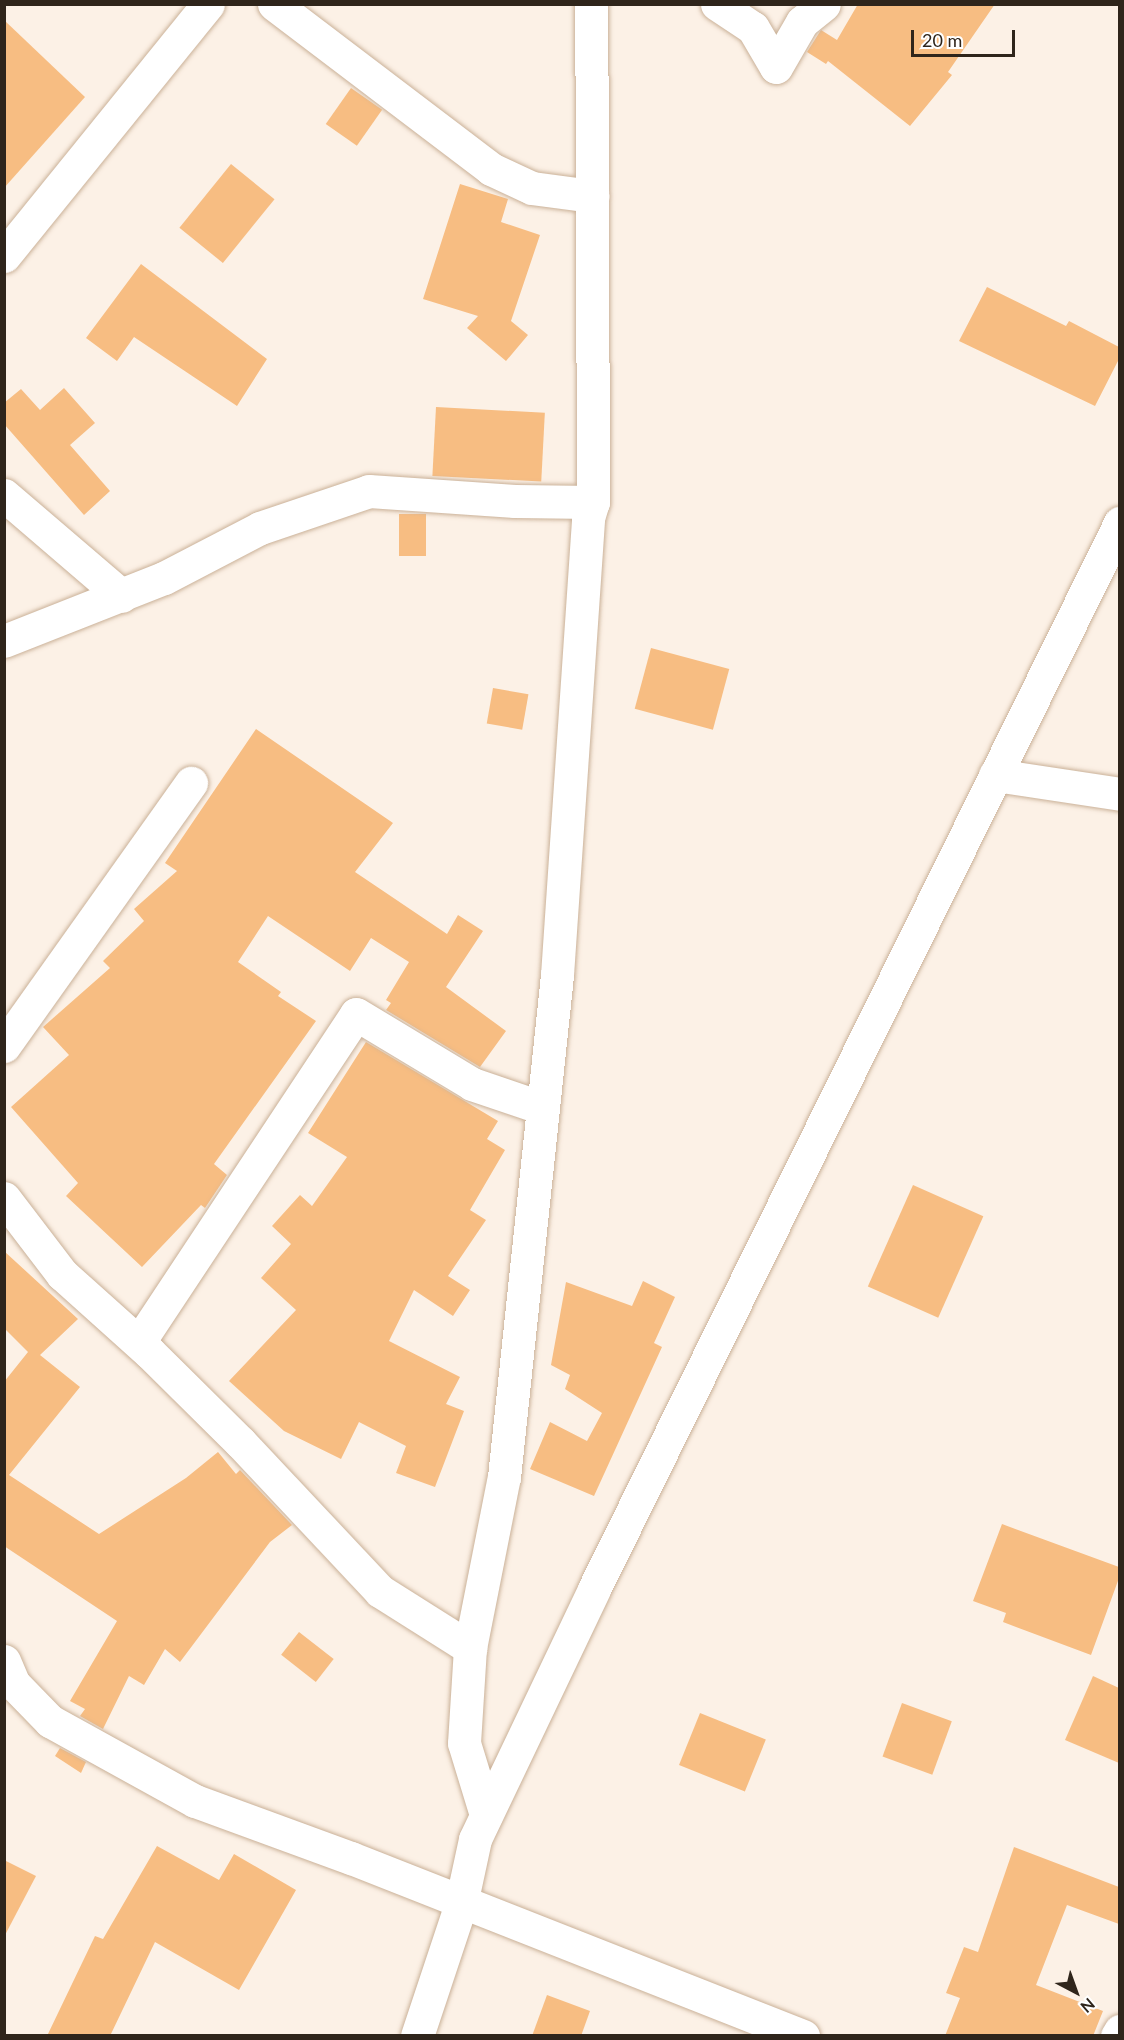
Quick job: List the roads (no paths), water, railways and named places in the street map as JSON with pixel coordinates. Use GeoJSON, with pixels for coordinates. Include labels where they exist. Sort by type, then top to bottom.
{"type":"FeatureCollection","features":[{"type":"Feature","properties":{"kind":"street"},"geometry":{"type":"LineString","coordinates":[[4,256],[208,4]]}},
{"type":"Feature","properties":{"kind":"street"},"geometry":{"type":"LineString","coordinates":[[274,4],[491,169],[532,188],[592,196]]}},
{"type":"Feature","properties":{"kind":"street"},"geometry":{"type":"LineString","coordinates":[[486,1815],[464,1743],[470,1648],[504,1477],[557,975],[588,518],[593,502],[591,4]]}},
{"type":"Feature","properties":{"kind":"street"},"geometry":{"type":"LineString","coordinates":[[717,4],[753,28],[776,67],[802,22],[824,4]]}},
{"type":"Feature","properties":{"kind":"street"},"geometry":{"type":"LineString","coordinates":[[4,642],[122,596],[260,528],[369,491],[515,501],[593,502]]}},
{"type":"Feature","properties":{"kind":"street"},"geometry":{"type":"LineString","coordinates":[[4,495],[122,596]]}},
{"type":"Feature","properties":{"kind":"street"},"geometry":{"type":"LineString","coordinates":[[417,2036],[461,1904],[475,1839],[486,1815],[594,1589],[1119,523]]}},
{"type":"Feature","properties":{"kind":"street"},"geometry":{"type":"LineString","coordinates":[[995,775],[1119,794]]}},
{"type":"Feature","properties":{"kind":"street"},"geometry":{"type":"LineString","coordinates":[[4,1046],[191,783]]}},
{"type":"Feature","properties":{"kind":"street"},"geometry":{"type":"LineString","coordinates":[[139,1342],[356,1014],[472,1084],[543,1108]]}},
{"type":"Feature","properties":{"kind":"street"},"geometry":{"type":"LineString","coordinates":[[8,1210],[62,1274],[139,1342],[242,1443],[380,1591],[470,1648]]}},
{"type":"Feature","properties":{"kind":"street"},"geometry":{"type":"LineString","coordinates":[[4,1661],[14,1684],[50,1721],[195,1802],[351,1858],[461,1904],[803,2036]]}},
{"type":"Feature","properties":{"kind":"street"},"geometry":{"type":"LineString","coordinates":[[1117,2036],[1119,2031]]}}]}
